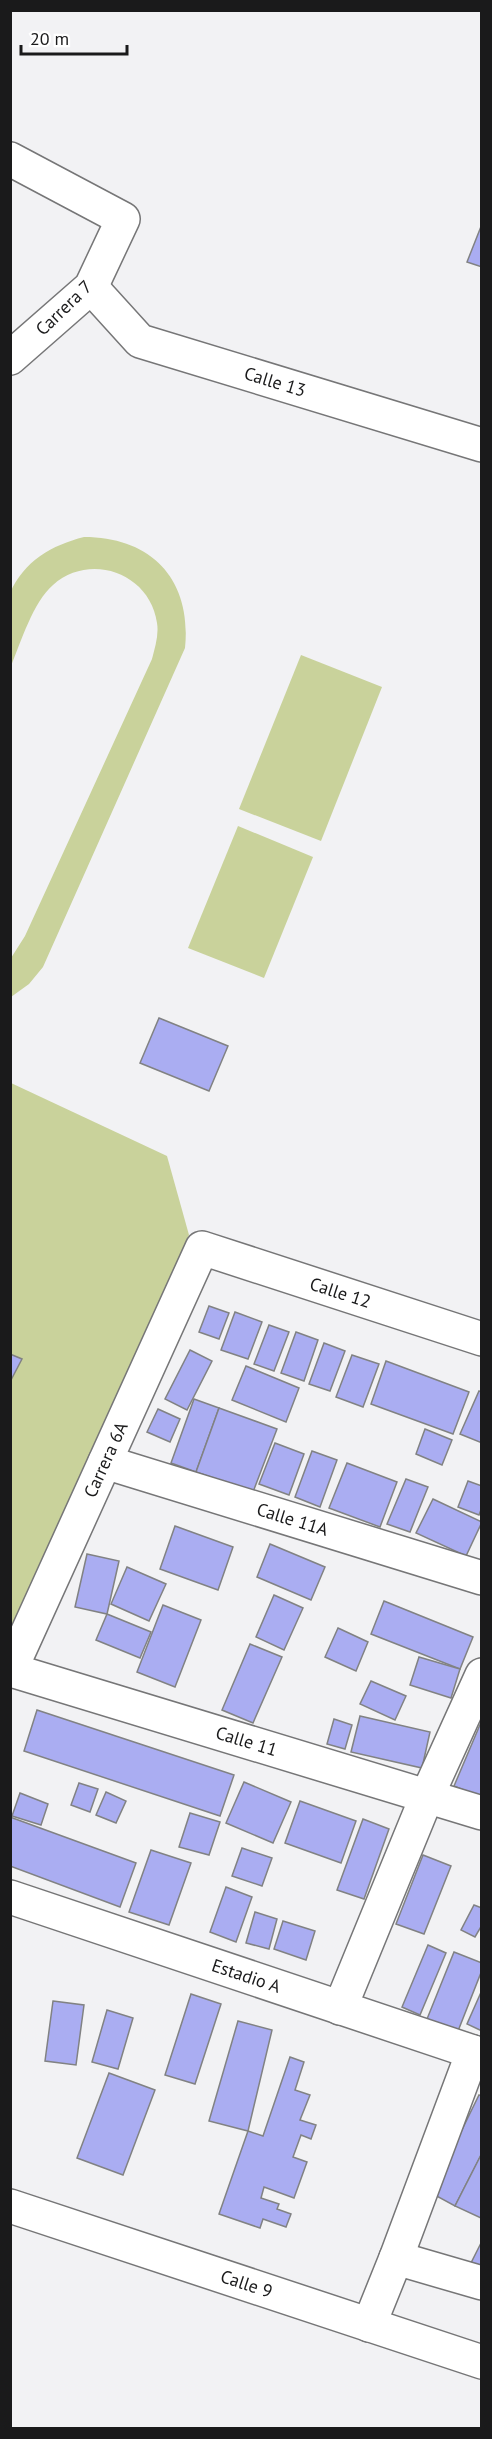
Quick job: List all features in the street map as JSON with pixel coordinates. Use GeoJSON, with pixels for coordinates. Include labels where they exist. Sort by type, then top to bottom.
{"type":"FeatureCollection","features":[{"type":"Feature","properties":{"kind":"street","name":"Carrera 7"},"geometry":{"type":"LineString","coordinates":[[10,159],[123,219],[91,287],[10,358]]}},
{"type":"Feature","properties":{"kind":"street","name":"Calle 13"},"geometry":{"type":"LineString","coordinates":[[91,287],[140,342],[482,445]]}},
{"type":"Feature","properties":{"kind":"street","name":"Calle 12"},"geometry":{"type":"LineString","coordinates":[[202,1248],[482,1338]]}},
{"type":"Feature","properties":{"kind":"street","name":"Carrera 6A"},"geometry":{"type":"LineString","coordinates":[[11,1671],[202,1248]]}},
{"type":"Feature","properties":{"kind":"street","name":"Calle 11A"},"geometry":{"type":"LineString","coordinates":[[105,1462],[482,1578]]}},
{"type":"Feature","properties":{"kind":"street","name":"Calle 11"},"geometry":{"type":"LineString","coordinates":[[11,1671],[482,1813]]}},
{"type":"Feature","properties":{"kind":"street"},"geometry":{"type":"LineString","coordinates":[[340,2008],[426,1796],[482,1675]]}},
{"type":"Feature","properties":{"kind":"street","name":"Estadio A"},"geometry":{"type":"LineString","coordinates":[[10,1897],[477,2054]]}},
{"type":"Feature","properties":{"kind":"street"},"geometry":{"type":"LineString","coordinates":[[369,2325],[477,2054]]}},
{"type":"Feature","properties":{"kind":"street","name":"Calle 9"},"geometry":{"type":"LineString","coordinates":[[10,2206],[482,2362]]}},
{"type":"Feature","properties":{"kind":"street"},"geometry":{"type":"LineString","coordinates":[[396,2258],[482,2283]]}},
{"type":"Feature","properties":{"kind":"green space"},"geometry":{"type":"Polygon","coordinates":[[[84,537],[108,539],[129,545],[148,554],[163,567],[174,583],[182,602],[185,648],[43,967],[29,984],[11,997],[11,958],[25,936],[152,659],[156,641],[157,623],[152,606],[143,591],[131,580],[116,573],[100,569],[84,570],[68,575],[53,585],[39,601],[11,666],[10,593],[16,582],[31,563],[40,556],[72,540],[84,537]]]}},
{"type":"Feature","properties":{"kind":"green space"},"geometry":{"type":"Polygon","coordinates":[[[301,655],[382,687],[321,841],[239,809],[301,655]]]}},
{"type":"Feature","properties":{"kind":"green space"},"geometry":{"type":"Polygon","coordinates":[[[238,826],[313,857],[264,978],[188,948],[238,826]]]}},
{"type":"Feature","properties":{"kind":"green space"},"geometry":{"type":"Polygon","coordinates":[[[11,1083],[167,1156],[189,1235],[11,1638],[11,1083]]]}},
{"type":"Feature","properties":{"kind":"building"},"geometry":{"type":"Polygon","coordinates":[[[482,224],[482,267],[467,262],[482,224]]]}},
{"type":"Feature","properties":{"kind":"building"},"geometry":{"type":"Polygon","coordinates":[[[159,1018],[228,1046],[209,1091],[140,1063],[159,1018]]]}},
{"type":"Feature","properties":{"kind":"building"},"geometry":{"type":"Polygon","coordinates":[[[209,1306],[229,1313],[219,1339],[199,1332],[209,1306]]]}},
{"type":"Feature","properties":{"kind":"building"},"geometry":{"type":"Polygon","coordinates":[[[235,1312],[262,1322],[248,1359],[221,1350],[235,1312]]]}},
{"type":"Feature","properties":{"kind":"building"},"geometry":{"type":"Polygon","coordinates":[[[269,1325],[289,1332],[274,1371],[254,1364],[269,1325]]]}},
{"type":"Feature","properties":{"kind":"building"},"geometry":{"type":"Polygon","coordinates":[[[296,1332],[318,1340],[304,1381],[281,1373],[296,1332]]]}},
{"type":"Feature","properties":{"kind":"building"},"geometry":{"type":"Polygon","coordinates":[[[324,1343],[345,1351],[330,1391],[309,1384],[324,1343]]]}},
{"type":"Feature","properties":{"kind":"building"},"geometry":{"type":"Polygon","coordinates":[[[190,1350],[212,1361],[187,1410],[165,1399],[190,1350]]]}},
{"type":"Feature","properties":{"kind":"building"},"geometry":{"type":"Polygon","coordinates":[[[10,1354],[22,1359],[10,1382],[10,1354]]]}},
{"type":"Feature","properties":{"kind":"building"},"geometry":{"type":"Polygon","coordinates":[[[352,1355],[379,1364],[363,1407],[336,1397],[352,1355]]]}},
{"type":"Feature","properties":{"kind":"building"},"geometry":{"type":"Polygon","coordinates":[[[386,1361],[469,1392],[453,1434],[371,1404],[386,1361]]]}},
{"type":"Feature","properties":{"kind":"building"},"geometry":{"type":"Polygon","coordinates":[[[246,1366],[299,1388],[286,1422],[232,1400],[246,1366]]]}},
{"type":"Feature","properties":{"kind":"building"},"geometry":{"type":"Polygon","coordinates":[[[479,1391],[482,1392],[482,1443],[460,1434],[479,1391]]]}},
{"type":"Feature","properties":{"kind":"building"},"geometry":{"type":"Polygon","coordinates":[[[194,1399],[219,1408],[196,1472],[171,1463],[194,1399]]]}},
{"type":"Feature","properties":{"kind":"building"},"geometry":{"type":"Polygon","coordinates":[[[219,1408],[277,1429],[253,1492],[196,1472],[219,1408]]]}},
{"type":"Feature","properties":{"kind":"building"},"geometry":{"type":"Polygon","coordinates":[[[158,1409],[180,1419],[170,1442],[147,1432],[158,1409]]]}},
{"type":"Feature","properties":{"kind":"building"},"geometry":{"type":"Polygon","coordinates":[[[425,1429],[452,1440],[442,1465],[416,1454],[425,1429]]]}},
{"type":"Feature","properties":{"kind":"building"},"geometry":{"type":"Polygon","coordinates":[[[275,1443],[304,1454],[289,1495],[259,1484],[275,1443]]]}},
{"type":"Feature","properties":{"kind":"building"},"geometry":{"type":"Polygon","coordinates":[[[312,1451],[337,1460],[320,1507],[295,1497],[312,1451]]]}},
{"type":"Feature","properties":{"kind":"building"},"geometry":{"type":"Polygon","coordinates":[[[347,1463],[397,1482],[380,1527],[329,1508],[347,1463]]]}},
{"type":"Feature","properties":{"kind":"building"},"geometry":{"type":"Polygon","coordinates":[[[406,1479],[428,1487],[410,1532],[387,1524],[406,1479]]]}},
{"type":"Feature","properties":{"kind":"building"},"geometry":{"type":"Polygon","coordinates":[[[468,1481],[482,1486],[482,1507],[479,1515],[458,1507],[468,1481]]]}},
{"type":"Feature","properties":{"kind":"building"},"geometry":{"type":"Polygon","coordinates":[[[433,1499],[482,1522],[466,1556],[416,1533],[433,1499]]]}},
{"type":"Feature","properties":{"kind":"building"},"geometry":{"type":"Polygon","coordinates":[[[175,1526],[233,1547],[218,1590],[160,1569],[175,1526]]]}},
{"type":"Feature","properties":{"kind":"building"},"geometry":{"type":"Polygon","coordinates":[[[270,1544],[325,1567],[311,1600],[257,1577],[270,1544]]]}},
{"type":"Feature","properties":{"kind":"building"},"geometry":{"type":"Polygon","coordinates":[[[87,1554],[119,1561],[107,1614],[75,1607],[87,1554]]]}},
{"type":"Feature","properties":{"kind":"building"},"geometry":{"type":"Polygon","coordinates":[[[127,1567],[166,1584],[149,1621],[111,1604],[127,1567]]]}},
{"type":"Feature","properties":{"kind":"building"},"geometry":{"type":"Polygon","coordinates":[[[274,1595],[303,1608],[284,1650],[256,1637],[274,1595]]]}},
{"type":"Feature","properties":{"kind":"building"},"geometry":{"type":"Polygon","coordinates":[[[384,1601],[473,1637],[460,1669],[371,1634],[384,1601]]]}},
{"type":"Feature","properties":{"kind":"building"},"geometry":{"type":"Polygon","coordinates":[[[163,1605],[201,1620],[175,1687],[137,1672],[163,1605]]]}},
{"type":"Feature","properties":{"kind":"building"},"geometry":{"type":"Polygon","coordinates":[[[107,1614],[151,1632],[140,1658],[96,1640],[107,1614]]]}},
{"type":"Feature","properties":{"kind":"building"},"geometry":{"type":"Polygon","coordinates":[[[338,1628],[368,1642],[356,1671],[325,1657],[338,1628]]]}},
{"type":"Feature","properties":{"kind":"building"},"geometry":{"type":"Polygon","coordinates":[[[250,1644],[282,1657],[253,1723],[222,1710],[250,1644]]]}},
{"type":"Feature","properties":{"kind":"building"},"geometry":{"type":"Polygon","coordinates":[[[419,1657],[460,1669],[451,1698],[410,1685],[419,1657]]]}},
{"type":"Feature","properties":{"kind":"building"},"geometry":{"type":"Polygon","coordinates":[[[371,1681],[406,1696],[395,1720],[360,1704],[371,1681]]]}},
{"type":"Feature","properties":{"kind":"building"},"geometry":{"type":"Polygon","coordinates":[[[37,1710],[234,1775],[220,1816],[24,1751],[37,1710]]]}},
{"type":"Feature","properties":{"kind":"building"},"geometry":{"type":"Polygon","coordinates":[[[360,1716],[430,1732],[422,1768],[351,1752],[360,1716]]]}},
{"type":"Feature","properties":{"kind":"building"},"geometry":{"type":"Polygon","coordinates":[[[334,1719],[352,1725],[345,1749],[327,1744],[334,1719]]]}},
{"type":"Feature","properties":{"kind":"building"},"geometry":{"type":"Polygon","coordinates":[[[482,1720],[482,1793],[480,1797],[454,1786],[482,1720]]]}},
{"type":"Feature","properties":{"kind":"building"},"geometry":{"type":"Polygon","coordinates":[[[244,1782],[291,1802],[273,1843],[226,1823],[244,1782]]]}},
{"type":"Feature","properties":{"kind":"building"},"geometry":{"type":"Polygon","coordinates":[[[79,1783],[98,1789],[90,1812],[71,1805],[79,1783]]]}},
{"type":"Feature","properties":{"kind":"building"},"geometry":{"type":"Polygon","coordinates":[[[106,1792],[126,1801],[116,1823],[96,1815],[106,1792]]]}},
{"type":"Feature","properties":{"kind":"building"},"geometry":{"type":"Polygon","coordinates":[[[20,1793],[48,1804],[41,1825],[12,1816],[20,1793]]]}},
{"type":"Feature","properties":{"kind":"building"},"geometry":{"type":"Polygon","coordinates":[[[300,1801],[356,1821],[341,1863],[285,1843],[300,1801]]]}},
{"type":"Feature","properties":{"kind":"building"},"geometry":{"type":"Polygon","coordinates":[[[190,1813],[220,1822],[209,1855],[179,1847],[190,1813]]]}},
{"type":"Feature","properties":{"kind":"building"},"geometry":{"type":"Polygon","coordinates":[[[10,1817],[136,1863],[120,1907],[10,1866],[10,1817]]]}},
{"type":"Feature","properties":{"kind":"building"},"geometry":{"type":"Polygon","coordinates":[[[363,1819],[389,1829],[364,1899],[337,1890],[363,1819]]]}},
{"type":"Feature","properties":{"kind":"building"},"geometry":{"type":"Polygon","coordinates":[[[242,1848],[272,1858],[262,1886],[232,1876],[242,1848]]]}},
{"type":"Feature","properties":{"kind":"building"},"geometry":{"type":"Polygon","coordinates":[[[151,1850],[191,1863],[169,1925],[129,1912],[151,1850]]]}},
{"type":"Feature","properties":{"kind":"building"},"geometry":{"type":"Polygon","coordinates":[[[423,1855],[451,1866],[424,1934],[396,1924],[423,1855]]]}},
{"type":"Feature","properties":{"kind":"building"},"geometry":{"type":"Polygon","coordinates":[[[226,1887],[252,1897],[236,1942],[210,1932],[226,1887]]]}},
{"type":"Feature","properties":{"kind":"building"},"geometry":{"type":"Polygon","coordinates":[[[474,1905],[482,1908],[482,1925],[475,1937],[461,1930],[474,1905]]]}},
{"type":"Feature","properties":{"kind":"building"},"geometry":{"type":"Polygon","coordinates":[[[255,1912],[277,1919],[269,1949],[246,1943],[255,1912]]]}},
{"type":"Feature","properties":{"kind":"building"},"geometry":{"type":"Polygon","coordinates":[[[283,1921],[315,1931],[306,1960],[274,1949],[283,1921]]]}},
{"type":"Feature","properties":{"kind":"building"},"geometry":{"type":"Polygon","coordinates":[[[428,1945],[446,1953],[420,2015],[402,2007],[428,1945]]]}},
{"type":"Feature","properties":{"kind":"building"},"geometry":{"type":"Polygon","coordinates":[[[454,1952],[482,1963],[482,1970],[458,2031],[427,2019],[454,1952]]]}},
{"type":"Feature","properties":{"kind":"building"},"geometry":{"type":"Polygon","coordinates":[[[482,1990],[482,2031],[467,2024],[482,1990]]]}},
{"type":"Feature","properties":{"kind":"building"},"geometry":{"type":"Polygon","coordinates":[[[191,1994],[221,2004],[195,2084],[165,2075],[191,1994]]]}},
{"type":"Feature","properties":{"kind":"building"},"geometry":{"type":"Polygon","coordinates":[[[53,2001],[84,2005],[76,2065],[45,2061],[53,2001]]]}},
{"type":"Feature","properties":{"kind":"building"},"geometry":{"type":"Polygon","coordinates":[[[107,2010],[133,2018],[118,2069],[92,2062],[107,2010]]]}},
{"type":"Feature","properties":{"kind":"building"},"geometry":{"type":"Polygon","coordinates":[[[238,2021],[272,2030],[248,2131],[209,2121],[238,2021]]]}},
{"type":"Feature","properties":{"kind":"building"},"geometry":{"type":"Polygon","coordinates":[[[290,2057],[304,2062],[295,2090],[310,2095],[300,2120],[316,2125],[311,2139],[301,2135],[293,2157],[307,2162],[294,2198],[264,2187],[261,2198],[279,2204],[277,2209],[291,2214],[286,2227],[263,2219],[260,2228],[219,2214],[248,2131],[263,2136],[290,2057]]]}},
{"type":"Feature","properties":{"kind":"building"},"geometry":{"type":"Polygon","coordinates":[[[109,2073],[155,2090],[123,2175],[77,2158],[109,2073]]]}},
{"type":"Feature","properties":{"kind":"building"},"geometry":{"type":"Polygon","coordinates":[[[479,2095],[482,2096],[482,2153],[455,2206],[431,2193],[479,2095]]]}},
{"type":"Feature","properties":{"kind":"building"},"geometry":{"type":"Polygon","coordinates":[[[482,2153],[482,2218],[481,2218],[455,2206],[482,2153]]]}},
{"type":"Feature","properties":{"kind":"building"},"geometry":{"type":"Polygon","coordinates":[[[482,2241],[482,2268],[471,2263],[482,2241]]]}}]}
